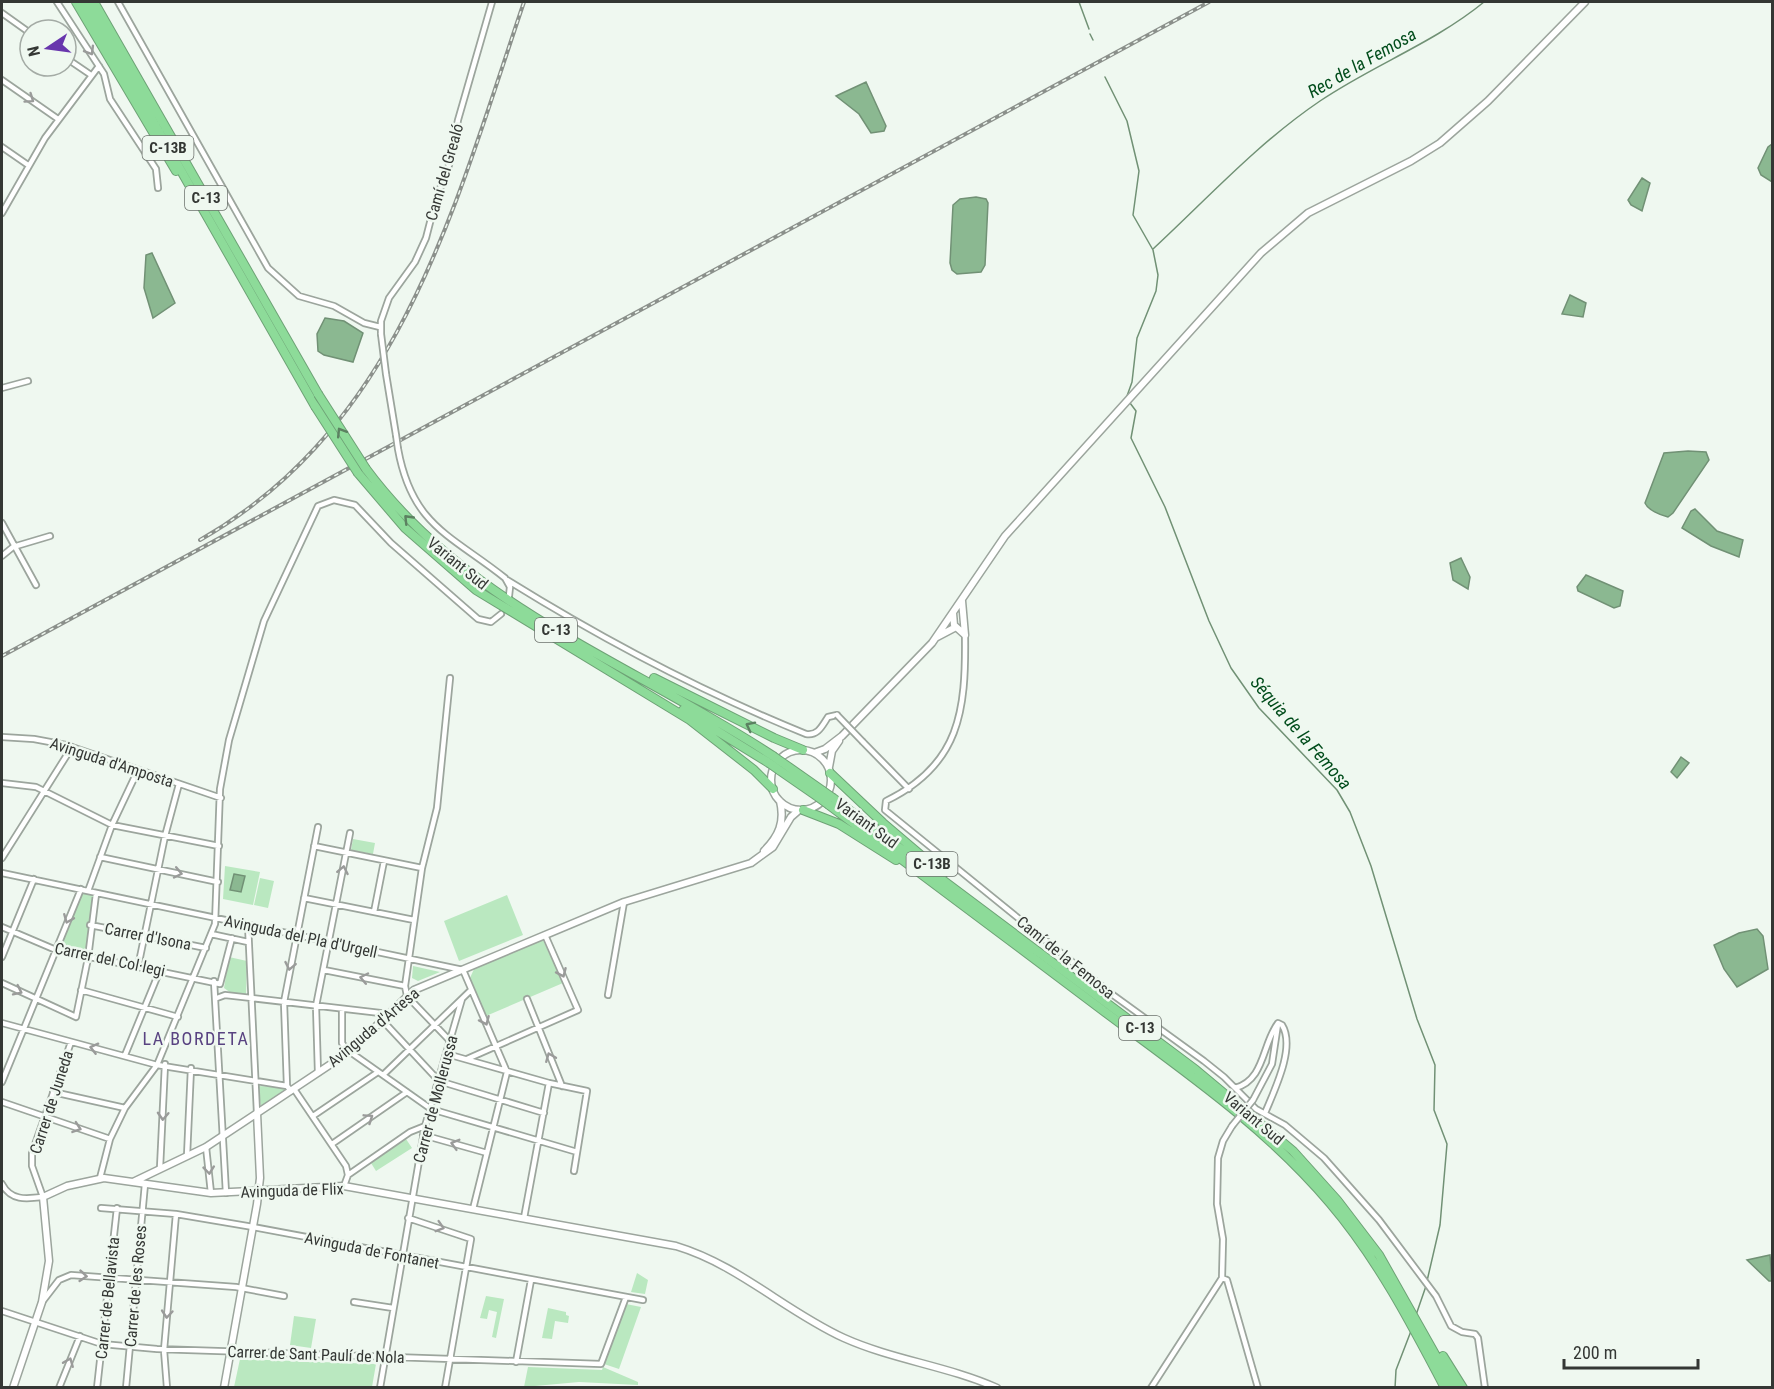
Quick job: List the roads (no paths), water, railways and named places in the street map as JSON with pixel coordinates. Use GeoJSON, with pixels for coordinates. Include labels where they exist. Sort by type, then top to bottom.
{"type":"FeatureCollection","features":[{"type":"Feature","properties":{"kind":"highway","name":"C-13"},"geometry":{"type":"LineString","coordinates":[[74,2],[239,279],[252,294],[315,406],[405,528],[456,575],[506,611],[604,665]]}},
{"type":"Feature","properties":{"kind":"highway","name":"C-13B"},"geometry":{"type":"LineString","coordinates":[[85,2],[252,294]]}},
{"type":"Feature","properties":{"kind":"highway","name":"C-13"},"geometry":{"type":"LineString","coordinates":[[94,2],[362,471]]}},
{"type":"Feature","properties":{"kind":"highway","name":"Variant Sud"},"geometry":{"type":"LineString","coordinates":[[362,471],[442,552],[482,584],[530,615],[676,697],[771,760]]}},
{"type":"Feature","properties":{"kind":"highway"},"geometry":{"type":"LineString","coordinates":[[530,615],[540,617],[774,738],[803,750]]}},
{"type":"Feature","properties":{"kind":"highway","name":"Variant Sud"},"geometry":{"type":"LineString","coordinates":[[604,665],[781,766],[1037,951],[1196,1070],[1274,1134],[1330,1191],[1379,1255],[1431,1338]]}},
{"type":"Feature","properties":{"kind":"highway"},"geometry":{"type":"LineString","coordinates":[[604,665],[610,673],[707,732],[754,770],[773,789]]}},
{"type":"Feature","properties":{"kind":"highway","name":"C-13B"},"geometry":{"type":"LineString","coordinates":[[830,770],[900,838],[1033,944],[1037,951]]}},
{"type":"Feature","properties":{"kind":"highway","name":"Variant Sud"},"geometry":{"type":"LineString","coordinates":[[831,801],[1000,933]]}},
{"type":"Feature","properties":{"kind":"highway","name":"C-13B"},"geometry":{"type":"LineString","coordinates":[[801,810],[852,832],[994,932],[1000,933]]}},
{"type":"Feature","properties":{"kind":"highway","name":"C-13"},"geometry":{"type":"LineString","coordinates":[[1000,933],[1220,1099],[1278,1148],[1350,1227],[1404,1311],[1445,1388]]}},
{"type":"Feature","properties":{"kind":"highway","name":"C-13"},"geometry":{"type":"LineString","coordinates":[[1431,1338],[1454,1388]]}},
{"type":"Feature","properties":{"kind":"highway"},"geometry":{"type":"LineString","coordinates":[[1431,1338],[1463,1388]]}},
{"type":"Feature","properties":{"kind":"main road"},"geometry":{"type":"LineString","coordinates":[[814,753],[825,749],[842,736],[937,637],[1005,536],[1133,397],[1203,314],[1281,233],[1308,213],[1411,161],[1440,143],[1488,101],[1585,2]]}},
{"type":"Feature","properties":{"kind":"main road"},"geometry":{"type":"LineString","coordinates":[[962,600],[965,635]]}},
{"type":"Feature","properties":{"kind":"main road"},"geometry":{"type":"LineString","coordinates":[[951,616],[963,620]]}},
{"type":"Feature","properties":{"kind":"main road"},"geometry":{"type":"LineString","coordinates":[[951,616],[956,627],[965,635]]}},
{"type":"Feature","properties":{"kind":"main road"},"geometry":{"type":"LineString","coordinates":[[937,637],[956,627]]}},
{"type":"Feature","properties":{"kind":"main road"},"geometry":{"type":"LineString","coordinates":[[747,864],[769,851],[791,817],[824,800],[830,789],[832,751],[842,736]]}},
{"type":"Feature","properties":{"kind":"main road"},"geometry":{"type":"LineString","coordinates":[[769,851],[781,826],[783,816],[780,801],[773,789],[772,776],[779,760],[790,752],[803,750],[814,753],[830,770]]}},
{"type":"Feature","properties":{"kind":"main road"},"geometry":{"type":"LineString","coordinates":[[780,801],[801,810]]}},
{"type":"Feature","properties":{"kind":"main road"},"geometry":{"type":"LineString","coordinates":[[747,864],[768,846],[781,826]]}},
{"type":"Feature","properties":{"kind":"main road","name":"Avinguda d'Artesa"},"geometry":{"type":"LineString","coordinates":[[132,1182],[206,1147],[290,1088],[318,1073],[349,1052],[407,996],[421,987],[627,902],[747,864]]}},
{"type":"Feature","properties":{"kind":"main road"},"geometry":{"type":"LineString","coordinates":[[224,1388],[258,1191],[257,1113]]}},
{"type":"Feature","properties":{"kind":"main road","name":"Avinguda de Flix"},"geometry":{"type":"LineString","coordinates":[[43,1197],[67,1186],[100,1178],[211,1193],[344,1186],[676,1246],[708,1257],[845,1338],[872,1348],[953,1370],[997,1388]]}},
{"type":"Feature","properties":{"kind":"main road"},"geometry":{"type":"LineString","coordinates":[[45,1209],[54,1193]]}},
{"type":"Feature","properties":{"kind":"main road"},"geometry":{"type":"LineString","coordinates":[[13,1388],[42,1302],[49,1261],[43,1197]]}},
{"type":"Feature","properties":{"kind":"street"},"geometry":{"type":"LineString","coordinates":[[57,2],[99,66],[110,99],[156,169],[158,188]]}},
{"type":"Feature","properties":{"kind":"street"},"geometry":{"type":"LineString","coordinates":[[118,2],[264,264],[299,296],[334,306],[364,323],[380,327]]}},
{"type":"Feature","properties":{"kind":"street","name":"Camí del Grealó"},"geometry":{"type":"LineString","coordinates":[[492,2],[458,120],[449,165],[434,206],[426,238],[415,262],[388,298],[380,327],[398,449],[409,489],[427,517],[461,548],[557,611],[710,692],[806,734],[812,735],[819,731],[828,717],[837,716],[909,789]]}},
{"type":"Feature","properties":{"kind":"street"},"geometry":{"type":"LineString","coordinates":[[2,13],[18,24]]}},
{"type":"Feature","properties":{"kind":"street"},"geometry":{"type":"LineString","coordinates":[[78,66],[91,75]]}},
{"type":"Feature","properties":{"kind":"street"},"geometry":{"type":"LineString","coordinates":[[2,213],[28,165],[58,119],[99,66]]}},
{"type":"Feature","properties":{"kind":"street"},"geometry":{"type":"LineString","coordinates":[[2,80],[58,119]]}},
{"type":"Feature","properties":{"kind":"street"},"geometry":{"type":"LineString","coordinates":[[2,147],[28,165]]}},
{"type":"Feature","properties":{"kind":"street"},"geometry":{"type":"LineString","coordinates":[[2,388],[28,381]]}},
{"type":"Feature","properties":{"kind":"street"},"geometry":{"type":"LineString","coordinates":[[100,1178],[110,1139],[125,1108],[157,1065],[211,934],[216,918],[220,789],[229,740],[264,621],[318,506],[334,500],[355,505],[391,543],[478,619],[491,622],[501,614]]}},
{"type":"Feature","properties":{"kind":"street"},"geometry":{"type":"LineString","coordinates":[[2,523],[13,547],[36,585]]}},
{"type":"Feature","properties":{"kind":"street"},"geometry":{"type":"LineString","coordinates":[[2,556],[13,547],[50,536]]}},
{"type":"Feature","properties":{"kind":"street"},"geometry":{"type":"LineString","coordinates":[[507,580],[509,596]]}},
{"type":"Feature","properties":{"kind":"street","name":"Camí de la Femosa"},"geometry":{"type":"LineString","coordinates":[[965,635],[960,719],[939,761],[909,789],[884,804],[885,810],[1113,995],[1204,1061],[1256,1109],[1285,1125],[1324,1158],[1379,1220],[1429,1288],[1451,1326],[1462,1332],[1475,1334],[1478,1338],[1485,1387]]}},
{"type":"Feature","properties":{"kind":"street"},"geometry":{"type":"LineString","coordinates":[[450,678],[437,808],[422,868],[405,986],[407,996],[450,1041]]}},
{"type":"Feature","properties":{"kind":"street","name":"Avinguda d'Amposta"},"geometry":{"type":"LineString","coordinates":[[2,737],[34,739],[72,747],[221,798]]}},
{"type":"Feature","properties":{"kind":"street"},"geometry":{"type":"LineString","coordinates":[[2,858],[72,747]]}},
{"type":"Feature","properties":{"kind":"street"},"geometry":{"type":"LineString","coordinates":[[88,891],[112,825],[138,770]]}},
{"type":"Feature","properties":{"kind":"street"},"geometry":{"type":"LineString","coordinates":[[2,783],[27,784],[112,825],[219,846]]}},
{"type":"Feature","properties":{"kind":"street"},"geometry":{"type":"LineString","coordinates":[[138,967],[165,836],[179,784]]}},
{"type":"Feature","properties":{"kind":"street"},"geometry":{"type":"LineString","coordinates":[[318,827],[284,1002],[290,1088],[314,1116],[348,1174]]}},
{"type":"Feature","properties":{"kind":"street"},"geometry":{"type":"LineString","coordinates":[[318,1073],[316,1006],[350,833]]}},
{"type":"Feature","properties":{"kind":"street"},"geometry":{"type":"LineString","coordinates":[[314,846],[422,868]]}},
{"type":"Feature","properties":{"kind":"street"},"geometry":{"type":"LineString","coordinates":[[100,857],[218,882]]}},
{"type":"Feature","properties":{"kind":"street"},"geometry":{"type":"LineString","coordinates":[[374,912],[384,861]]}},
{"type":"Feature","properties":{"kind":"street"},"geometry":{"type":"LineString","coordinates":[[2,873],[96,894],[90,925],[88,958],[76,1017],[2,983]]}},
{"type":"Feature","properties":{"kind":"street"},"geometry":{"type":"LineString","coordinates":[[2,957],[34,879]]}},
{"type":"Feature","properties":{"kind":"street"},"geometry":{"type":"LineString","coordinates":[[2,1082],[81,889]]}},
{"type":"Feature","properties":{"kind":"street","name":"Avinguda del Pla d'Urgell"},"geometry":{"type":"LineString","coordinates":[[96,894],[463,969]]}},
{"type":"Feature","properties":{"kind":"street"},"geometry":{"type":"LineString","coordinates":[[304,898],[414,920]]}},
{"type":"Feature","properties":{"kind":"street"},"geometry":{"type":"LineString","coordinates":[[608,995],[627,902]]}},
{"type":"Feature","properties":{"kind":"street","name":"Carrer d'Isona"},"geometry":{"type":"LineString","coordinates":[[90,925],[206,948]]}},
{"type":"Feature","properties":{"kind":"street"},"geometry":{"type":"LineString","coordinates":[[248,925],[257,1113]]}},
{"type":"Feature","properties":{"kind":"street","name":"Carrer del Col·legi"},"geometry":{"type":"LineString","coordinates":[[2,927],[56,950],[220,984]]}},
{"type":"Feature","properties":{"kind":"street"},"geometry":{"type":"LineString","coordinates":[[211,934],[248,942]]}},
{"type":"Feature","properties":{"kind":"street"},"geometry":{"type":"LineString","coordinates":[[466,1060],[579,1010],[545,935]]}},
{"type":"Feature","properties":{"kind":"street"},"geometry":{"type":"LineString","coordinates":[[225,995],[220,984],[231,938]]}},
{"type":"Feature","properties":{"kind":"street"},"geometry":{"type":"LineString","coordinates":[[444,966],[447,976]]}},
{"type":"Feature","properties":{"kind":"street"},"geometry":{"type":"LineString","coordinates":[[463,969],[507,1072],[473,1209]]}},
{"type":"Feature","properties":{"kind":"street"},"geometry":{"type":"LineString","coordinates":[[125,1055],[160,970]]}},
{"type":"Feature","properties":{"kind":"street"},"geometry":{"type":"LineString","coordinates":[[324,970],[405,986]]}},
{"type":"Feature","properties":{"kind":"street"},"geometry":{"type":"LineString","coordinates":[[214,981],[217,998],[226,1193]]}},
{"type":"Feature","properties":{"kind":"street"},"geometry":{"type":"LineString","coordinates":[[81,990],[178,1017]]}},
{"type":"Feature","properties":{"kind":"street"},"geometry":{"type":"LineString","coordinates":[[383,1075],[471,990]]}},
{"type":"Feature","properties":{"kind":"street"},"geometry":{"type":"LineString","coordinates":[[217,998],[225,995],[389,1014]]}},
{"type":"Feature","properties":{"kind":"street","name":"Carrer de Mollerussa"},"geometry":{"type":"LineString","coordinates":[[380,1388],[423,1135],[462,999]]}},
{"type":"Feature","properties":{"kind":"street"},"geometry":{"type":"LineString","coordinates":[[527,999],[562,1086]]}},
{"type":"Feature","properties":{"kind":"street"},"geometry":{"type":"LineString","coordinates":[[342,1009],[342,1043],[349,1052],[431,1109],[577,1152]]}},
{"type":"Feature","properties":{"kind":"street"},"geometry":{"type":"LineString","coordinates":[[383,1021],[439,1081],[544,1113]]}},
{"type":"Feature","properties":{"kind":"street"},"geometry":{"type":"LineString","coordinates":[[2,1023],[157,1065],[191,1068],[290,1088]]}},
{"type":"Feature","properties":{"kind":"street"},"geometry":{"type":"LineString","coordinates":[[1235,1088],[1245,1086],[1256,1074],[1272,1031],[1278,1023]]}},
{"type":"Feature","properties":{"kind":"street"},"geometry":{"type":"LineString","coordinates":[[1150,1388],[1222,1278],[1223,1239],[1217,1204],[1218,1164],[1223,1141],[1253,1100],[1272,1064],[1278,1023]]}},
{"type":"Feature","properties":{"kind":"street"},"geometry":{"type":"LineString","coordinates":[[1265,1113],[1280,1077],[1284,1057],[1285,1028],[1278,1023]]}},
{"type":"Feature","properties":{"kind":"street","name":"Carrer de Juneda"},"geometry":{"type":"LineString","coordinates":[[43,1197],[31,1160],[71,1042]]}},
{"type":"Feature","properties":{"kind":"street"},"geometry":{"type":"LineString","coordinates":[[447,1054],[507,1072],[586,1091],[574,1171]]}},
{"type":"Feature","properties":{"kind":"street"},"geometry":{"type":"LineString","coordinates":[[2,1062],[8,1066]]}},
{"type":"Feature","properties":{"kind":"street"},"geometry":{"type":"LineString","coordinates":[[160,1168],[165,1064]]}},
{"type":"Feature","properties":{"kind":"street"},"geometry":{"type":"LineString","coordinates":[[187,1156],[191,1068]]}},
{"type":"Feature","properties":{"kind":"street"},"geometry":{"type":"LineString","coordinates":[[314,1116],[378,1072]]}},
{"type":"Feature","properties":{"kind":"street"},"geometry":{"type":"LineString","coordinates":[[524,1218],[540,1142],[549,1083]]}},
{"type":"Feature","properties":{"kind":"street"},"geometry":{"type":"LineString","coordinates":[[54,1092],[125,1108]]}},
{"type":"Feature","properties":{"kind":"street"},"geometry":{"type":"LineString","coordinates":[[332,1144],[407,1092]]}},
{"type":"Feature","properties":{"kind":"street"},"geometry":{"type":"LineString","coordinates":[[2,1102],[110,1139]]}},
{"type":"Feature","properties":{"kind":"street"},"geometry":{"type":"LineString","coordinates":[[344,1186],[348,1174],[410,1132],[425,1126]]}},
{"type":"Feature","properties":{"kind":"street"},"geometry":{"type":"LineString","coordinates":[[423,1135],[487,1153]]}},
{"type":"Feature","properties":{"kind":"street"},"geometry":{"type":"LineString","coordinates":[[206,1147],[211,1193]]}},
{"type":"Feature","properties":{"kind":"street"},"geometry":{"type":"LineString","coordinates":[[2,1184],[8,1194],[16,1197],[43,1197]]}},
{"type":"Feature","properties":{"kind":"street","name":"Carrer de les Roses"},"geometry":{"type":"LineString","coordinates":[[126,1388],[145,1184]]}},
{"type":"Feature","properties":{"kind":"street","name":"Avinguda de Fontanet"},"geometry":{"type":"LineString","coordinates":[[101,1208],[176,1214],[253,1227],[643,1300]]}},
{"type":"Feature","properties":{"kind":"street","name":"Carrer de Bellavista"},"geometry":{"type":"LineString","coordinates":[[97,1388],[117,1208]]}},
{"type":"Feature","properties":{"kind":"street"},"geometry":{"type":"LineString","coordinates":[[167,1388],[164,1350],[176,1214]]}},
{"type":"Feature","properties":{"kind":"street"},"geometry":{"type":"LineString","coordinates":[[408,1218],[471,1239],[445,1388]]}},
{"type":"Feature","properties":{"kind":"street"},"geometry":{"type":"LineString","coordinates":[[42,1302],[59,1280],[71,1275],[241,1288],[284,1296]]}},
{"type":"Feature","properties":{"kind":"street"},"geometry":{"type":"LineString","coordinates":[[1222,1278],[1227,1280],[1233,1297],[1258,1388]]}},
{"type":"Feature","properties":{"kind":"street"},"geometry":{"type":"LineString","coordinates":[[516,1362],[531,1280]]}},
{"type":"Feature","properties":{"kind":"street","name":"Carrer de Sant Paulí de Nola"},"geometry":{"type":"LineString","coordinates":[[2,1311],[102,1344],[164,1350],[601,1364],[626,1297]]}},
{"type":"Feature","properties":{"kind":"street"},"geometry":{"type":"LineString","coordinates":[[354,1302],[393,1308]]}},
{"type":"Feature","properties":{"kind":"street"},"geometry":{"type":"LineString","coordinates":[[59,1388],[80,1336]]}},
{"type":"Feature","properties":{"kind":"waterway","name":"Séquia de la Femosa"},"geometry":{"type":"LineString","coordinates":[[1079,2],[1089,29]]}},
{"type":"Feature","properties":{"kind":"waterway","name":"Rec de la Femosa"},"geometry":{"type":"LineString","coordinates":[[1153,249],[1254,153],[1297,117],[1340,88],[1445,30],[1484,2]]}},
{"type":"Feature","properties":{"kind":"waterway","name":"Séquia de la Femosa"},"geometry":{"type":"LineString","coordinates":[[1090,34],[1093,40]]}},
{"type":"Feature","properties":{"kind":"waterway","name":"Séquia de la Femosa"},"geometry":{"type":"LineString","coordinates":[[1105,77],[1127,121],[1139,171],[1133,215],[1153,250],[1158,275],[1156,291],[1137,338],[1132,382],[1127,396]]}},
{"type":"Feature","properties":{"kind":"waterway","name":"Séquia de la Femosa"},"geometry":{"type":"LineString","coordinates":[[1130,403],[1136,411],[1131,438],[1165,507],[1209,621],[1231,668],[1259,708],[1337,790],[1350,812],[1371,866],[1417,1019],[1435,1065],[1434,1110],[1447,1144],[1440,1225],[1427,1281]]}},
{"type":"Feature","properties":{"kind":"waterway","name":"Séquia de la Femosa"},"geometry":{"type":"LineString","coordinates":[[1416,1315],[1426,1286]]}},
{"type":"Feature","properties":{"kind":"waterway","name":"Séquia de la Femosa"},"geometry":{"type":"LineString","coordinates":[[1395,1388],[1396,1370],[1411,1331]]}},
{"type":"Feature","properties":{"kind":"railway"},"geometry":{"type":"LineString","coordinates":[[200,540],[269,492],[326,436],[373,373],[412,304],[444,231],[473,156],[524,2]]}},
{"type":"Feature","properties":{"kind":"railway"},"geometry":{"type":"LineString","coordinates":[[2,656],[1209,2]]}},
{"type":"Feature","properties":{"kind":"district","name":"LA BORDETA"},"geometry":{"type":"Point","coordinates":[196,1039]}}]}
